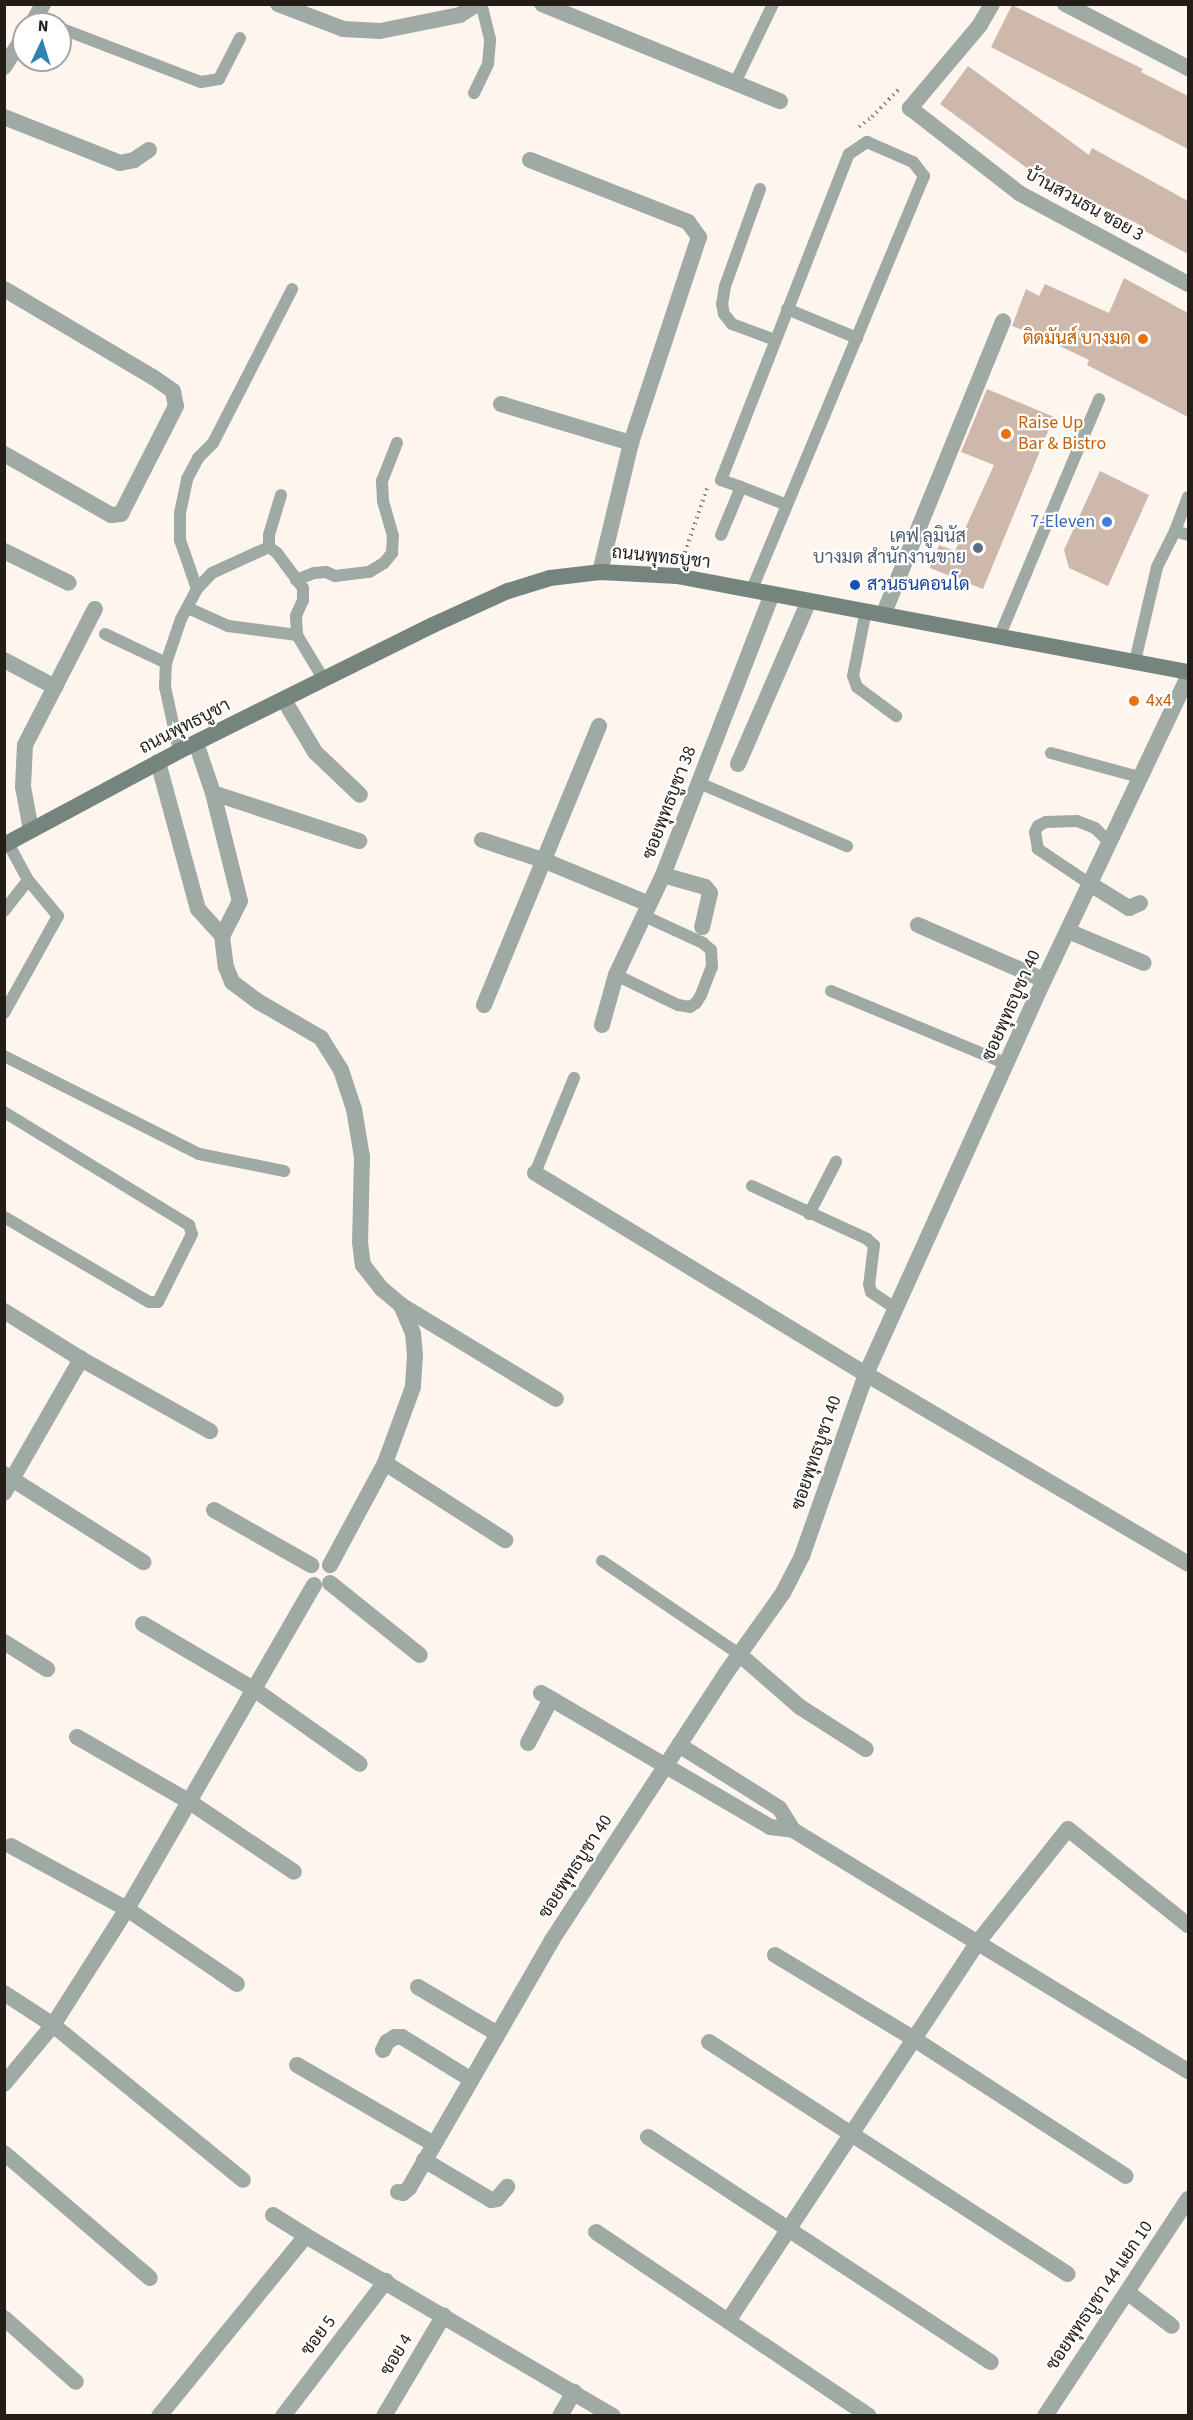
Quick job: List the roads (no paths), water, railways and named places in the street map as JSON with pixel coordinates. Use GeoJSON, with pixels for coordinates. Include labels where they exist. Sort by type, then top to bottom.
{"type":"FeatureCollection","features":[{"type":"Feature","properties":{"kind":"main road","name":"ถนนพุทธบูชา"},"geometry":{"type":"LineString","coordinates":[[6,844],[196,742],[508,591],[550,578],[600,572],[662,574],[866,610],[1188,672]]}},
{"type":"Feature","properties":{"kind":"street"},"geometry":{"type":"LineString","coordinates":[[278,4],[343,29],[380,31],[460,15],[477,4]]}},
{"type":"Feature","properties":{"kind":"street"},"geometry":{"type":"LineString","coordinates":[[542,4],[780,101]]}},
{"type":"Feature","properties":{"kind":"street","name":"บ้านสวนธน ซอย 3"},"geometry":{"type":"LineString","coordinates":[[992,4],[980,25],[910,108],[1019,193],[1188,284]]}},
{"type":"Feature","properties":{"kind":"street"},"geometry":{"type":"LineString","coordinates":[[1065,4],[1188,68]]}},
{"type":"Feature","properties":{"kind":"street"},"geometry":{"type":"LineString","coordinates":[[4,117],[120,163],[134,160],[148,150]]}},
{"type":"Feature","properties":{"kind":"street"},"geometry":{"type":"LineString","coordinates":[[530,160],[688,222],[699,237],[631,443],[600,572]]}},
{"type":"Feature","properties":{"kind":"street"},"geometry":{"type":"LineString","coordinates":[[4,289],[173,391],[176,406],[121,514],[111,515],[4,454]]}},
{"type":"Feature","properties":{"kind":"street"},"geometry":{"type":"LineString","coordinates":[[884,614],[1003,321]]}},
{"type":"Feature","properties":{"kind":"street"},"geometry":{"type":"LineString","coordinates":[[501,404],[631,443]]}},
{"type":"Feature","properties":{"kind":"street"},"geometry":{"type":"LineString","coordinates":[[4,551],[69,583]]}},
{"type":"Feature","properties":{"kind":"street","name":"ซอยพุทธบูชา 38"},"geometry":{"type":"LineString","coordinates":[[602,1025],[616,975],[645,909],[663,875],[772,594]]}},
{"type":"Feature","properties":{"kind":"street"},"geometry":{"type":"LineString","coordinates":[[738,764],[809,601]]}},
{"type":"Feature","properties":{"kind":"street"},"geometry":{"type":"LineString","coordinates":[[31,830],[23,787],[22,756],[25,745],[95,609]]}},
{"type":"Feature","properties":{"kind":"street"},"geometry":{"type":"LineString","coordinates":[[4,660],[55,687]]}},
{"type":"Feature","properties":{"kind":"street","name":"ซอยพุทธบูชา 40"},"geometry":{"type":"LineString","coordinates":[[398,2192],[406,2191],[552,1940],[679,1744],[783,1593],[802,1556],[866,1374],[1044,980],[1188,677]]}},
{"type":"Feature","properties":{"kind":"street"},"geometry":{"type":"LineString","coordinates":[[284,700],[315,752],[360,795]]}},
{"type":"Feature","properties":{"kind":"street"},"geometry":{"type":"LineString","coordinates":[[484,1005],[599,726]]}},
{"type":"Feature","properties":{"kind":"street"},"geometry":{"type":"LineString","coordinates":[[196,742],[213,793],[240,901],[222,936]]}},
{"type":"Feature","properties":{"kind":"street"},"geometry":{"type":"LineString","coordinates":[[158,762],[198,909],[222,936],[226,967],[232,982],[259,1002],[321,1038],[340,1070],[354,1109],[362,1157],[360,1242],[363,1265],[382,1289],[401,1305],[556,1399]]}},
{"type":"Feature","properties":{"kind":"street"},"geometry":{"type":"LineString","coordinates":[[213,793],[358,841]]}},
{"type":"Feature","properties":{"kind":"street"},"geometry":{"type":"LineString","coordinates":[[482,840],[543,860],[645,909]]}},
{"type":"Feature","properties":{"kind":"street"},"geometry":{"type":"LineString","coordinates":[[663,875],[705,887],[710,893],[702,927]]}},
{"type":"Feature","properties":{"kind":"street"},"geometry":{"type":"LineString","coordinates":[[1090,884],[1129,908],[1140,903]]}},
{"type":"Feature","properties":{"kind":"street"},"geometry":{"type":"LineString","coordinates":[[918,925],[1044,980]]}},
{"type":"Feature","properties":{"kind":"street"},"geometry":{"type":"LineString","coordinates":[[1068,931],[1144,963]]}},
{"type":"Feature","properties":{"kind":"street"},"geometry":{"type":"LineString","coordinates":[[535,1173],[866,1374],[1188,1564]]}},
{"type":"Feature","properties":{"kind":"street"},"geometry":{"type":"LineString","coordinates":[[4,2084],[53,2025],[127,1909],[255,1690],[322,1584],[333,1576],[330,1565],[385,1463],[413,1387],[413,1333],[401,1305]]}},
{"type":"Feature","properties":{"kind":"street"},"geometry":{"type":"LineString","coordinates":[[4,1311],[81,1359],[210,1431]]}},
{"type":"Feature","properties":{"kind":"street"},"geometry":{"type":"LineString","coordinates":[[81,1359],[7,1482],[143,1562]]}},
{"type":"Feature","properties":{"kind":"street"},"geometry":{"type":"LineString","coordinates":[[385,1463],[505,1540]]}},
{"type":"Feature","properties":{"kind":"street"},"geometry":{"type":"LineString","coordinates":[[214,1510],[311,1565],[322,1561],[330,1565]]}},
{"type":"Feature","properties":{"kind":"street"},"geometry":{"type":"LineString","coordinates":[[311,1565],[307,1576],[322,1584],[420,1655]]}},
{"type":"Feature","properties":{"kind":"street"},"geometry":{"type":"LineString","coordinates":[[143,1624],[255,1690],[360,1764]]}},
{"type":"Feature","properties":{"kind":"street"},"geometry":{"type":"LineString","coordinates":[[4,1642],[47,1669]]}},
{"type":"Feature","properties":{"kind":"street"},"geometry":{"type":"LineString","coordinates":[[739,1654],[800,1707],[866,1749]]}},
{"type":"Feature","properties":{"kind":"street"},"geometry":{"type":"LineString","coordinates":[[528,1743],[546,1696],[770,1827],[793,1830],[1188,2071]]}},
{"type":"Feature","properties":{"kind":"street"},"geometry":{"type":"LineString","coordinates":[[77,1737],[190,1802],[294,1872]]}},
{"type":"Feature","properties":{"kind":"street"},"geometry":{"type":"LineString","coordinates":[[679,1744],[779,1808],[793,1830]]}},
{"type":"Feature","properties":{"kind":"street"},"geometry":{"type":"LineString","coordinates":[[728,2320],[978,1942],[1068,1829],[1188,1925]]}},
{"type":"Feature","properties":{"kind":"street"},"geometry":{"type":"LineString","coordinates":[[11,1846],[127,1909],[237,1984]]}},
{"type":"Feature","properties":{"kind":"street"},"geometry":{"type":"LineString","coordinates":[[775,1955],[914,2039],[1126,2176]]}},
{"type":"Feature","properties":{"kind":"street"},"geometry":{"type":"LineString","coordinates":[[418,1987],[496,2033]]}},
{"type":"Feature","properties":{"kind":"street"},"geometry":{"type":"LineString","coordinates":[[4,1993],[53,2025],[243,2180]]}},
{"type":"Feature","properties":{"kind":"street"},"geometry":{"type":"LineString","coordinates":[[383,2050],[387,2042],[394,2037],[402,2037],[470,2079]]}},
{"type":"Feature","properties":{"kind":"street"},"geometry":{"type":"LineString","coordinates":[[709,2042],[1068,2274]]}},
{"type":"Feature","properties":{"kind":"street"},"geometry":{"type":"LineString","coordinates":[[297,2065],[434,2144]]}},
{"type":"Feature","properties":{"kind":"street"},"geometry":{"type":"LineString","coordinates":[[648,2137],[991,2362]]}},
{"type":"Feature","properties":{"kind":"street"},"geometry":{"type":"LineString","coordinates":[[4,2153],[150,2278]]}},
{"type":"Feature","properties":{"kind":"street"},"geometry":{"type":"LineString","coordinates":[[424,2160],[491,2200],[497,2199],[507,2187]]}},
{"type":"Feature","properties":{"kind":"street","name":"ซอยพุทธบูชา 44 แยก 10"},"geometry":{"type":"LineString","coordinates":[[1045,2415],[1188,2199]]}},
{"type":"Feature","properties":{"kind":"street"},"geometry":{"type":"LineString","coordinates":[[273,2215],[613,2415]]}},
{"type":"Feature","properties":{"kind":"street"},"geometry":{"type":"LineString","coordinates":[[596,2232],[869,2415]]}},
{"type":"Feature","properties":{"kind":"street"},"geometry":{"type":"LineString","coordinates":[[159,2415],[306,2236]]}},
{"type":"Feature","properties":{"kind":"street","name":"ซอย 5"},"geometry":{"type":"LineString","coordinates":[[283,2415],[386,2281]]}},
{"type":"Feature","properties":{"kind":"street"},"geometry":{"type":"LineString","coordinates":[[1127,2292],[1172,2326]]}},
{"type":"Feature","properties":{"kind":"street","name":"ซอย 4"},"geometry":{"type":"LineString","coordinates":[[384,2415],[444,2315]]}},
{"type":"Feature","properties":{"kind":"street"},"geometry":{"type":"LineString","coordinates":[[4,2318],[76,2382]]}},
{"type":"Feature","properties":{"kind":"street"},"geometry":{"type":"LineString","coordinates":[[560,2415],[574,2392]]}},
{"type":"Feature","properties":{"kind":"lane"},"geometry":{"type":"LineString","coordinates":[[474,93],[488,64],[490,39],[481,4]]}},
{"type":"Feature","properties":{"kind":"lane"},"geometry":{"type":"LineString","coordinates":[[735,83],[773,4]]}},
{"type":"Feature","properties":{"kind":"lane"},"geometry":{"type":"LineString","coordinates":[[72,33],[201,82],[219,79],[240,38]]}},
{"type":"Feature","properties":{"kind":"lane"},"geometry":{"type":"LineString","coordinates":[[752,590],[924,176],[913,162],[867,142],[849,154],[721,480],[787,505]]}},
{"type":"Feature","properties":{"kind":"lane"},"geometry":{"type":"LineString","coordinates":[[760,189],[725,286],[722,304],[724,314],[732,324],[775,340]]}},
{"type":"Feature","properties":{"kind":"lane"},"geometry":{"type":"LineString","coordinates":[[196,589],[180,540],[180,513],[187,479],[198,458],[213,443],[292,289]]}},
{"type":"Feature","properties":{"kind":"lane"},"geometry":{"type":"LineString","coordinates":[[788,309],[857,338]]}},
{"type":"Feature","properties":{"kind":"lane"},"geometry":{"type":"LineString","coordinates":[[1000,635],[1099,399]]}},
{"type":"Feature","properties":{"kind":"lane"},"geometry":{"type":"LineString","coordinates":[[296,580],[314,573],[326,572],[335,576],[369,572],[384,563],[392,553],[393,536],[383,501],[382,481],[397,443]]}},
{"type":"Feature","properties":{"kind":"lane"},"geometry":{"type":"LineString","coordinates":[[721,535],[741,488]]}},
{"type":"Feature","properties":{"kind":"lane"},"geometry":{"type":"LineString","coordinates":[[269,547],[269,535],[281,495]]}},
{"type":"Feature","properties":{"kind":"lane"},"geometry":{"type":"LineString","coordinates":[[1135,661],[1157,567],[1188,497]]}},
{"type":"Feature","properties":{"kind":"lane"},"geometry":{"type":"LineString","coordinates":[[1174,531],[1188,535]]}},
{"type":"Feature","properties":{"kind":"lane"},"geometry":{"type":"LineString","coordinates":[[179,751],[165,687],[166,663],[181,619],[196,589],[212,573],[269,547]]}},
{"type":"Feature","properties":{"kind":"lane"},"geometry":{"type":"LineString","coordinates":[[269,547],[277,553],[303,588],[303,600],[296,615],[297,635],[324,680]]}},
{"type":"Feature","properties":{"kind":"lane"},"geometry":{"type":"LineString","coordinates":[[188,608],[228,626],[297,635]]}},
{"type":"Feature","properties":{"kind":"lane"},"geometry":{"type":"LineString","coordinates":[[866,610],[853,676],[857,687],[897,716]]}},
{"type":"Feature","properties":{"kind":"lane"},"geometry":{"type":"LineString","coordinates":[[105,634],[166,663]]}},
{"type":"Feature","properties":{"kind":"lane"},"geometry":{"type":"LineString","coordinates":[[1051,753],[1139,777]]}},
{"type":"Feature","properties":{"kind":"lane"},"geometry":{"type":"LineString","coordinates":[[699,783],[847,846]]}},
{"type":"Feature","properties":{"kind":"lane"},"geometry":{"type":"LineString","coordinates":[[1090,884],[1038,849],[1035,832],[1038,826],[1046,822],[1077,821],[1095,828],[1109,842]]}},
{"type":"Feature","properties":{"kind":"lane"},"geometry":{"type":"LineString","coordinates":[[4,1013],[58,916],[28,880],[6,844]]}},
{"type":"Feature","properties":{"kind":"lane"},"geometry":{"type":"LineString","coordinates":[[4,911],[28,880]]}},
{"type":"Feature","properties":{"kind":"lane"},"geometry":{"type":"LineString","coordinates":[[616,975],[678,1005],[690,1007],[701,995],[712,967],[711,950],[645,909]]}},
{"type":"Feature","properties":{"kind":"lane"},"geometry":{"type":"LineString","coordinates":[[831,991],[1006,1064]]}},
{"type":"Feature","properties":{"kind":"lane"},"geometry":{"type":"LineString","coordinates":[[4,1056],[199,1154],[284,1171]]}},
{"type":"Feature","properties":{"kind":"lane"},"geometry":{"type":"LineString","coordinates":[[535,1173],[574,1078]]}},
{"type":"Feature","properties":{"kind":"lane"},"geometry":{"type":"LineString","coordinates":[[4,1112],[189,1225],[192,1234],[158,1302],[149,1302],[4,1216]]}},
{"type":"Feature","properties":{"kind":"lane"},"geometry":{"type":"LineString","coordinates":[[809,1214],[836,1162]]}},
{"type":"Feature","properties":{"kind":"lane"},"geometry":{"type":"LineString","coordinates":[[752,1186],[867,1239],[874,1245],[869,1284],[872,1292],[896,1309]]}},
{"type":"Feature","properties":{"kind":"lane"},"geometry":{"type":"LineString","coordinates":[[602,1561],[739,1654]]}},
{"type":"Feature","properties":{"kind":"place","name":"ติดมันส์ บางมด"},"geometry":{"type":"Point","coordinates":[1143,339]}},
{"type":"Feature","properties":{"kind":"place","name":"Raise Up Bar & Bistro"},"geometry":{"type":"Point","coordinates":[1006,434]}},
{"type":"Feature","properties":{"kind":"place","name":"7-Eleven"},"geometry":{"type":"Point","coordinates":[1107,522]}},
{"type":"Feature","properties":{"kind":"place","name":"เคฟ ลูมินัส บางมด สำนักงานขาย"},"geometry":{"type":"Point","coordinates":[978,548]}},
{"type":"Feature","properties":{"kind":"place","name":"สวนธนคอนโด"},"geometry":{"type":"Point","coordinates":[855,585]}},
{"type":"Feature","properties":{"kind":"place","name":"4x4"},"geometry":{"type":"Point","coordinates":[1134,701]}}]}
